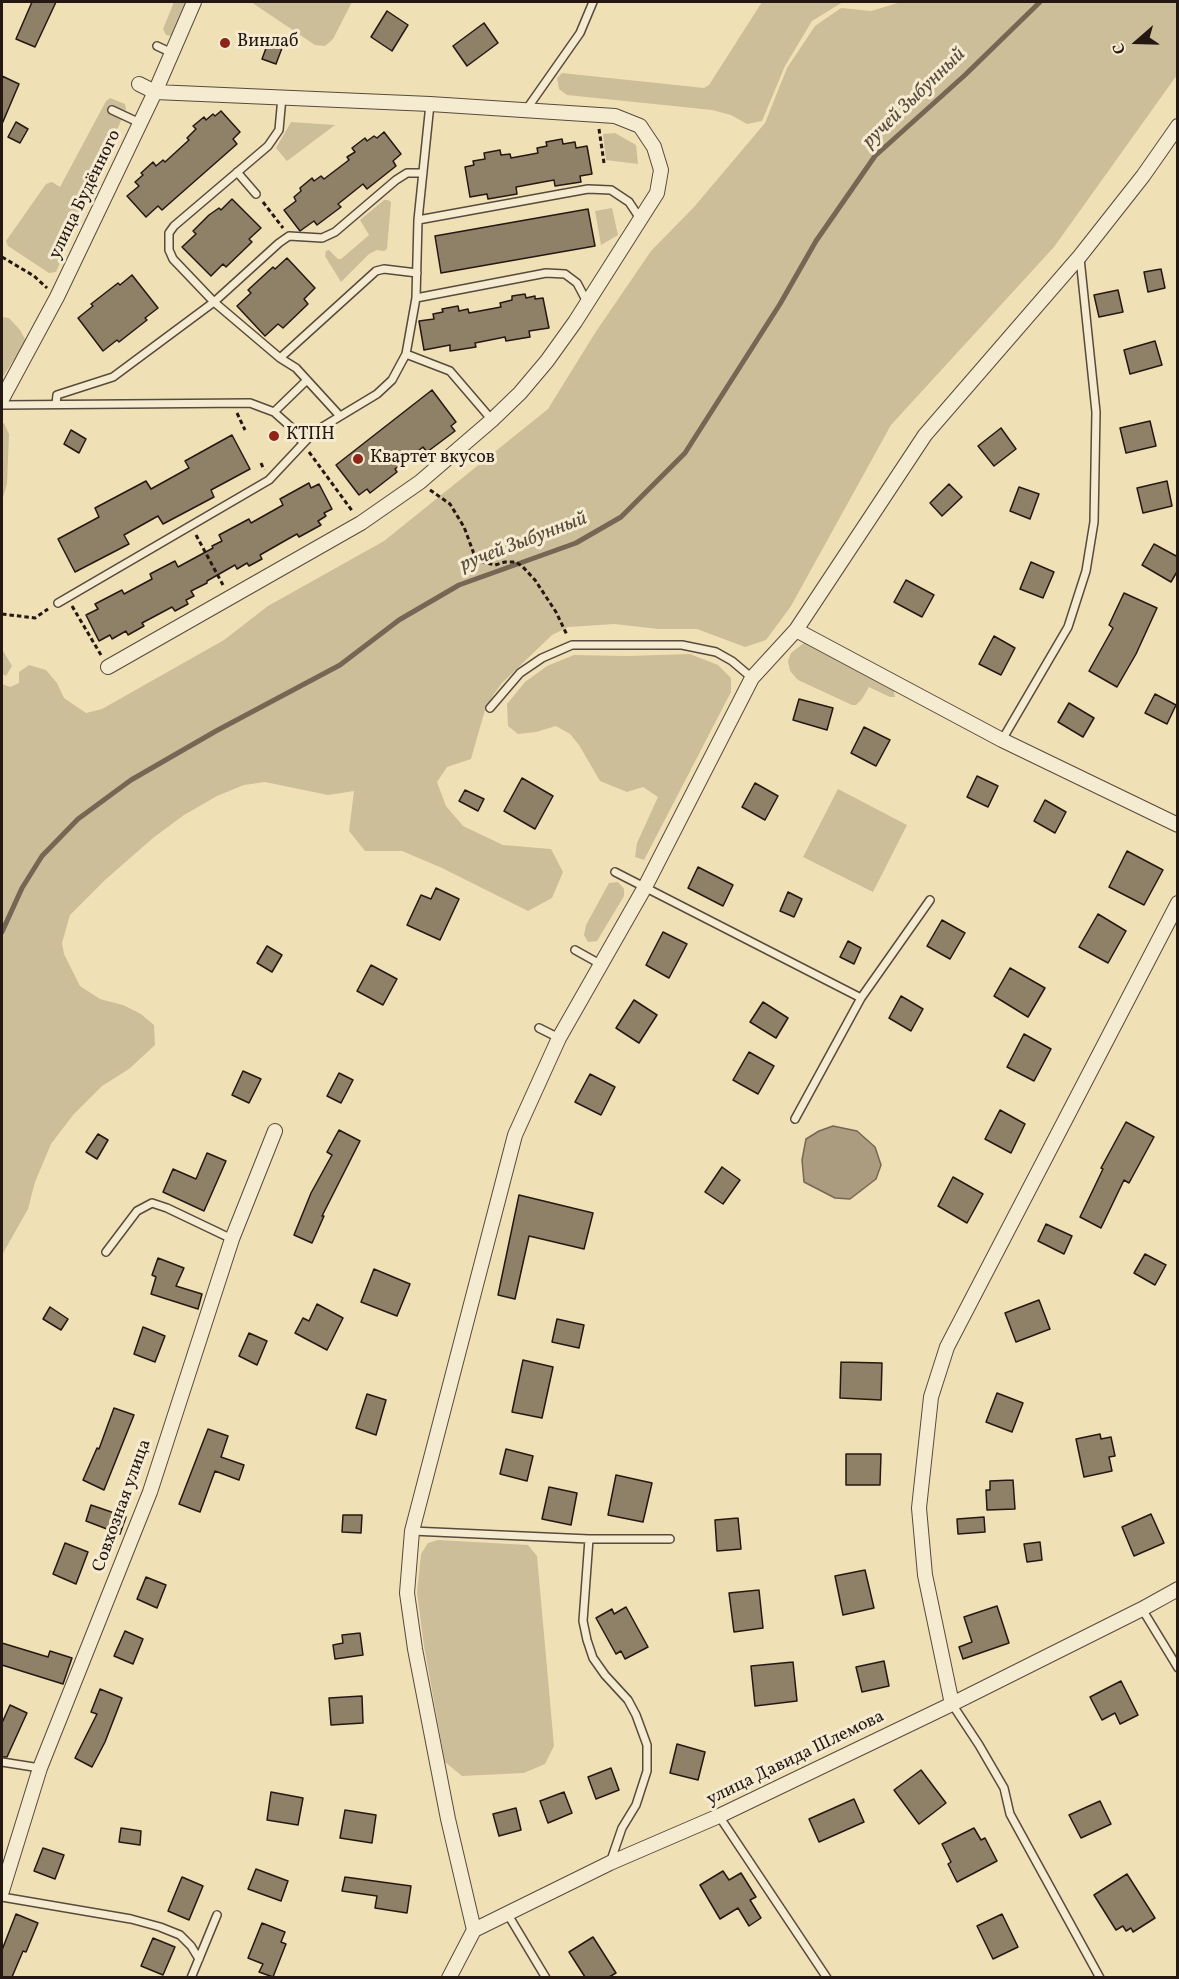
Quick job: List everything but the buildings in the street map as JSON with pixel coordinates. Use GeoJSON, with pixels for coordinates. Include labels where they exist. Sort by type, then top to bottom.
{"type":"FeatureCollection","features":[{"type":"Feature","properties":{"kind":"street","name":"улица Будённого"},"geometry":{"type":"LineString","coordinates":[[2,399],[57,297],[155,92],[194,2]]}},
{"type":"Feature","properties":{"kind":"street"},"geometry":{"type":"LineString","coordinates":[[108,667],[361,523],[420,482],[492,420],[548,361],[642,220],[657,194],[661,170],[654,147],[640,126],[615,116],[429,104],[155,92],[139,84]]}},
{"type":"Feature","properties":{"kind":"street"},"geometry":{"type":"LineString","coordinates":[[449,1977],[474,1930],[441,1787],[407,1593],[412,1531],[515,1135],[559,1038],[645,887],[752,678],[796,630],[925,435],[1080,256],[1143,176],[1178,126]]}},
{"type":"Feature","properties":{"kind":"street"},"geometry":{"type":"LineString","coordinates":[[796,630],[1002,740],[1178,825]]}},
{"type":"Feature","properties":{"kind":"street"},"geometry":{"type":"LineString","coordinates":[[952,1704],[925,1575],[919,1508],[931,1397],[947,1347],[1178,903]]}},
{"type":"Feature","properties":{"kind":"street","name":"Совхозная улица"},"geometry":{"type":"LineString","coordinates":[[2,1891],[40,1768],[150,1492],[232,1239],[275,1131]]}},
{"type":"Feature","properties":{"kind":"street","name":"улица Давида Шлемова"},"geometry":{"type":"LineString","coordinates":[[474,1930],[610,1863],[720,1816],[952,1704],[1178,1589]]}},
{"type":"Feature","properties":{"kind":"lane"},"geometry":{"type":"LineString","coordinates":[[526,110],[580,33],[593,2]]}},
{"type":"Feature","properties":{"kind":"lane"},"geometry":{"type":"LineString","coordinates":[[157,46],[172,53]]}},
{"type":"Feature","properties":{"kind":"lane"},"geometry":{"type":"LineString","coordinates":[[282,97],[279,130],[268,146],[174,226],[169,233],[169,250],[173,259],[214,302],[280,358],[296,368],[339,415]]}},
{"type":"Feature","properties":{"kind":"lane"},"geometry":{"type":"LineString","coordinates":[[58,603],[269,480],[314,432],[377,394],[392,380],[406,354],[416,298],[418,220],[429,104]]}},
{"type":"Feature","properties":{"kind":"lane"},"geometry":{"type":"LineString","coordinates":[[112,110],[140,123]]}},
{"type":"Feature","properties":{"kind":"lane"},"geometry":{"type":"LineString","coordinates":[[237,172],[256,194]]}},
{"type":"Feature","properties":{"kind":"lane"},"geometry":{"type":"LineString","coordinates":[[56,404],[57,394],[113,377],[214,302],[289,236],[322,238],[335,232],[396,180],[407,173],[423,173]]}},
{"type":"Feature","properties":{"kind":"lane"},"geometry":{"type":"LineString","coordinates":[[418,220],[588,189],[611,190],[629,202],[642,220]]}},
{"type":"Feature","properties":{"kind":"lane"},"geometry":{"type":"LineString","coordinates":[[1002,740],[1068,627],[1086,571],[1094,522],[1096,412],[1080,256]]}},
{"type":"Feature","properties":{"kind":"lane"},"geometry":{"type":"LineString","coordinates":[[280,358],[376,271],[384,269],[417,273]]}},
{"type":"Feature","properties":{"kind":"lane"},"geometry":{"type":"LineString","coordinates":[[416,298],[546,273],[565,273],[577,282],[587,302]]}},
{"type":"Feature","properties":{"kind":"lane"},"geometry":{"type":"LineString","coordinates":[[406,354],[450,371],[492,420]]}},
{"type":"Feature","properties":{"kind":"lane"},"geometry":{"type":"LineString","coordinates":[[274,412],[307,380]]}},
{"type":"Feature","properties":{"kind":"lane"},"geometry":{"type":"LineString","coordinates":[[2,405],[250,403],[274,412],[292,428],[303,443]]}},
{"type":"Feature","properties":{"kind":"lane"},"geometry":{"type":"LineString","coordinates":[[490,708],[520,673],[542,658],[572,645],[682,645],[716,652],[732,661],[752,678]]}},
{"type":"Feature","properties":{"kind":"lane"},"geometry":{"type":"LineString","coordinates":[[615,872],[861,998]]}},
{"type":"Feature","properties":{"kind":"lane"},"geometry":{"type":"LineString","coordinates":[[795,1119],[861,998],[930,900]]}},
{"type":"Feature","properties":{"kind":"lane"},"geometry":{"type":"LineString","coordinates":[[575,950],[600,964]]}},
{"type":"Feature","properties":{"kind":"lane"},"geometry":{"type":"LineString","coordinates":[[539,1028],[559,1038]]}},
{"type":"Feature","properties":{"kind":"lane"},"geometry":{"type":"LineString","coordinates":[[106,1252],[137,1211],[152,1203],[232,1239]]}},
{"type":"Feature","properties":{"kind":"lane"},"geometry":{"type":"LineString","coordinates":[[412,1531],[589,1539],[670,1539]]}},
{"type":"Feature","properties":{"kind":"lane"},"geometry":{"type":"LineString","coordinates":[[589,1539],[584,1621],[587,1640],[593,1658],[628,1700],[647,1745],[646,1771],[636,1805],[622,1828],[610,1863]]}},
{"type":"Feature","properties":{"kind":"lane"},"geometry":{"type":"LineString","coordinates":[[1142,1609],[1178,1668]]}},
{"type":"Feature","properties":{"kind":"lane"},"geometry":{"type":"LineString","coordinates":[[952,1704],[1004,1788],[1010,1814],[1100,1977]]}},
{"type":"Feature","properties":{"kind":"lane"},"geometry":{"type":"LineString","coordinates":[[2,1762],[40,1768]]}},
{"type":"Feature","properties":{"kind":"lane"},"geometry":{"type":"LineString","coordinates":[[720,1816],[827,1977]]}},
{"type":"Feature","properties":{"kind":"lane"},"geometry":{"type":"LineString","coordinates":[[2,1898],[131,1919],[160,1927],[180,1935],[199,1959]]}},
{"type":"Feature","properties":{"kind":"lane"},"geometry":{"type":"LineString","coordinates":[[507,1913],[546,1977]]}},
{"type":"Feature","properties":{"kind":"lane"},"geometry":{"type":"LineString","coordinates":[[191,1977],[217,1915]]}},
{"type":"Feature","properties":{"kind":"path"},"geometry":{"type":"LineString","coordinates":[[597,115],[604,163]]}},
{"type":"Feature","properties":{"kind":"path"},"geometry":{"type":"LineString","coordinates":[[256,194],[275,217]]}},
{"type":"Feature","properties":{"kind":"path"},"geometry":{"type":"LineString","coordinates":[[2,257],[34,276],[57,297]]}},
{"type":"Feature","properties":{"kind":"path"},"geometry":{"type":"LineString","coordinates":[[232,404],[245,430]]}},
{"type":"Feature","properties":{"kind":"path"},"geometry":{"type":"LineString","coordinates":[[303,443],[361,523]]}},
{"type":"Feature","properties":{"kind":"path"},"geometry":{"type":"LineString","coordinates":[[420,482],[450,504],[464,527],[474,554],[482,562],[495,565],[516,562],[523,567],[535,580],[556,612],[572,645]]}},
{"type":"Feature","properties":{"kind":"path"},"geometry":{"type":"LineString","coordinates":[[190,526],[230,597]]}},
{"type":"Feature","properties":{"kind":"path"},"geometry":{"type":"LineString","coordinates":[[67,598],[108,667]]}},
{"type":"Feature","properties":{"kind":"path"},"geometry":{"type":"LineString","coordinates":[[2,614],[35,618],[58,603]]}},
{"type":"Feature","properties":{"kind":"shaded area"},"geometry":{"type":"Polygon","coordinates":[[[174,2],[188,2],[172,36],[166,35],[163,29],[174,2]]]}},
{"type":"Feature","properties":{"kind":"shaded area"},"geometry":{"type":"Polygon","coordinates":[[[251,2],[352,2],[333,39],[325,46],[315,45],[251,2]]]}},
{"type":"Feature","properties":{"kind":"shaded area"},"geometry":{"type":"Polygon","coordinates":[[[762,2],[843,2],[812,21],[785,66],[762,121],[747,124],[731,115],[712,110],[567,95],[559,89],[557,78],[562,73],[704,88],[709,85],[762,2]]]}},
{"type":"Feature","properties":{"kind":"shaded area"},"geometry":{"type":"Polygon","coordinates":[[[901,2],[1177,2],[1177,75],[1054,247],[891,425],[791,606],[766,640],[745,647],[697,629],[658,629],[614,624],[568,627],[552,635],[502,683],[485,710],[471,759],[447,767],[437,782],[446,806],[463,826],[503,845],[551,849],[563,872],[552,898],[528,911],[442,868],[402,851],[365,851],[349,831],[354,791],[328,795],[265,782],[244,785],[217,796],[184,815],[153,838],[105,880],[70,915],[62,943],[64,954],[80,986],[100,999],[123,1005],[141,1014],[154,1025],[155,1045],[129,1069],[102,1086],[73,1115],[51,1144],[35,1182],[28,1209],[2,1255],[2,684],[10,687],[19,683],[19,672],[29,665],[46,670],[57,683],[64,698],[86,713],[102,709],[224,640],[268,606],[384,541],[548,409],[595,333],[651,251],[694,207],[765,123],[787,68],[815,26],[841,8],[871,11],[901,2]]]}},
{"type":"Feature","properties":{"kind":"shaded area"},"geometry":{"type":"Polygon","coordinates":[[[110,98],[125,104],[126,109],[56,272],[49,273],[8,246],[6,241],[46,184],[52,182],[60,187],[106,101],[110,98]]]}},
{"type":"Feature","properties":{"kind":"shaded area"},"geometry":{"type":"Polygon","coordinates":[[[291,122],[335,125],[287,161],[276,148],[291,122]]]}},
{"type":"Feature","properties":{"kind":"shaded area"},"geometry":{"type":"Polygon","coordinates":[[[615,133],[636,145],[638,164],[606,160],[603,134],[615,133]]]}},
{"type":"Feature","properties":{"kind":"shaded area"},"geometry":{"type":"Polygon","coordinates":[[[384,200],[391,202],[387,249],[369,254],[341,282],[325,256],[326,251],[329,250],[341,259],[369,235],[360,220],[384,200]]]}},
{"type":"Feature","properties":{"kind":"shaded area"},"geometry":{"type":"Polygon","coordinates":[[[612,208],[618,235],[601,245],[595,211],[612,208]]]}},
{"type":"Feature","properties":{"kind":"shaded area"},"geometry":{"type":"Polygon","coordinates":[[[2,317],[9,318],[26,341],[2,378],[2,317]]]}},
{"type":"Feature","properties":{"kind":"shaded area"},"geometry":{"type":"Polygon","coordinates":[[[4,423],[9,434],[7,484],[2,501],[2,424],[4,423]]]}},
{"type":"Feature","properties":{"kind":"shaded area"},"geometry":{"type":"Polygon","coordinates":[[[805,642],[893,688],[895,697],[869,687],[862,699],[856,705],[852,705],[798,680],[790,671],[788,661],[791,653],[805,642]]]}},
{"type":"Feature","properties":{"kind":"shaded area"},"geometry":{"type":"Polygon","coordinates":[[[2,649],[12,666],[6,676],[2,674],[2,649]]]}},
{"type":"Feature","properties":{"kind":"shaded area"},"geometry":{"type":"Polygon","coordinates":[[[690,654],[718,665],[731,678],[731,692],[644,860],[635,857],[637,843],[658,797],[643,787],[627,792],[600,781],[579,745],[570,734],[556,726],[518,734],[508,726],[507,704],[525,682],[547,666],[574,655],[690,654]]]}},
{"type":"Feature","properties":{"kind":"shaded area"},"geometry":{"type":"Polygon","coordinates":[[[838,789],[907,825],[873,892],[803,857],[838,789]]]}},
{"type":"Feature","properties":{"kind":"shaded area"},"geometry":{"type":"Polygon","coordinates":[[[618,882],[624,889],[624,896],[597,941],[588,942],[584,935],[586,925],[609,883],[618,882]]]}},
{"type":"Feature","properties":{"kind":"shaded area"},"geometry":{"type":"Polygon","coordinates":[[[833,1126],[857,1131],[875,1147],[881,1165],[876,1179],[850,1199],[835,1198],[804,1182],[802,1160],[806,1139],[833,1126]]]}},
{"type":"Feature","properties":{"kind":"shaded area"},"geometry":{"type":"Polygon","coordinates":[[[438,1540],[528,1545],[537,1556],[554,1746],[545,1764],[524,1773],[462,1776],[445,1762],[417,1593],[421,1554],[428,1543],[438,1540]]]}},
{"type":"Feature","properties":{"kind":"waterway","name":"ручей Зыбунный"},"geometry":{"type":"LineString","coordinates":[[2,932],[22,888],[42,856],[78,819],[131,780],[216,731],[340,665],[399,620],[459,585],[576,543],[621,517],[685,453],[780,304],[816,241],[875,156],[965,75],[1040,2]]}},
{"type":"Feature","properties":{"kind":"place","name":"Винлаб"},"geometry":{"type":"Point","coordinates":[225,43]}},
{"type":"Feature","properties":{"kind":"place","name":"КТПН"},"geometry":{"type":"Point","coordinates":[274,436]}},
{"type":"Feature","properties":{"kind":"place","name":"Квартет вкусов"},"geometry":{"type":"Point","coordinates":[358,459]}}]}
